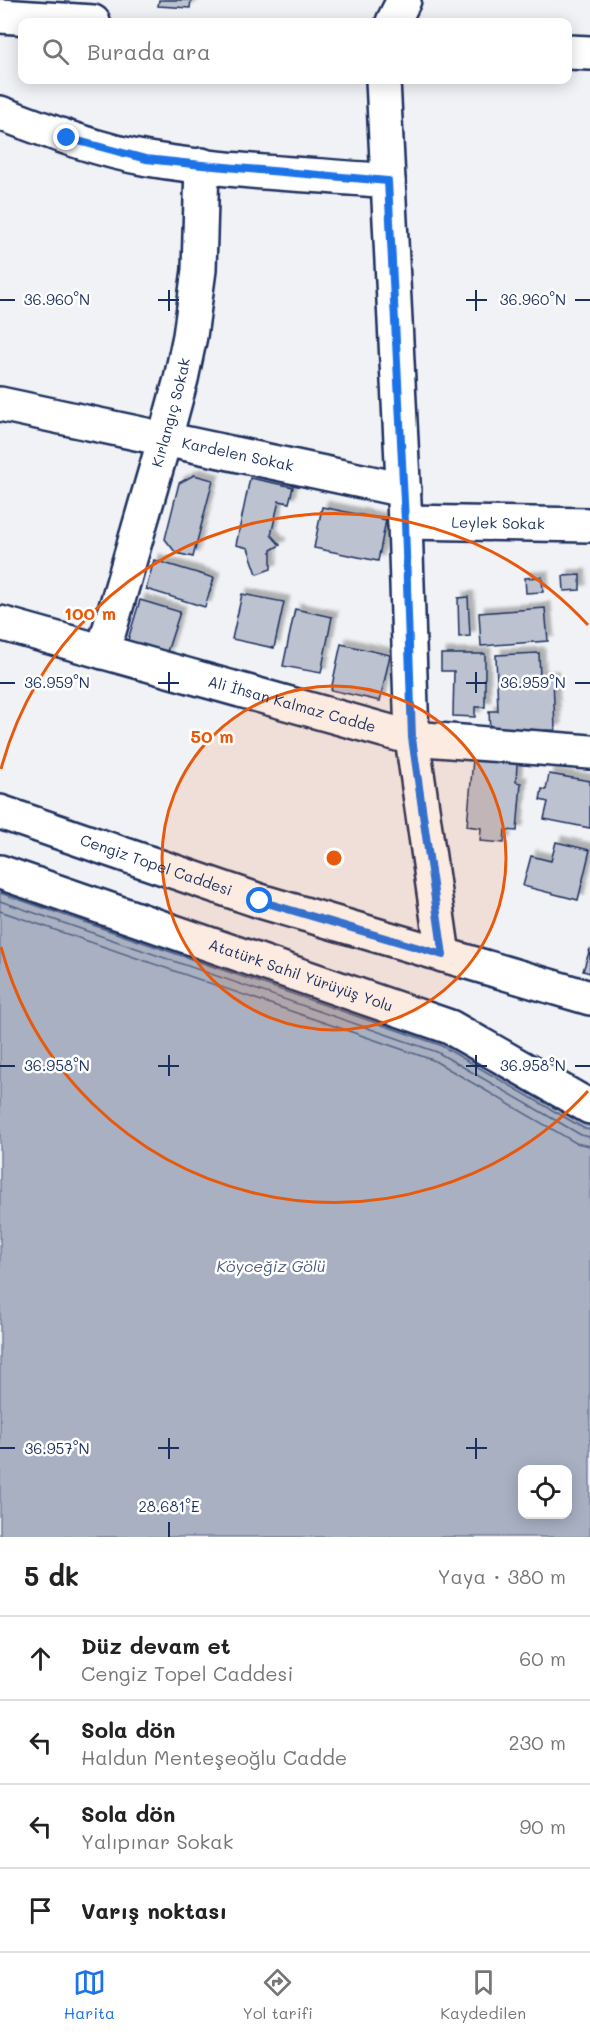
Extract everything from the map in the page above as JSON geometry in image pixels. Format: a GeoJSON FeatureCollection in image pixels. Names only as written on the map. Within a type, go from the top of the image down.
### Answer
{"type":"FeatureCollection","features":[{"type":"Feature","properties":{"kind":"street"},"geometry":{"type":"LineString","coordinates":[[395,18],[404,0]]}},
{"type":"Feature","properties":{"kind":"street"},"geometry":{"type":"LineString","coordinates":[[0,16],[79,14]]}},
{"type":"Feature","properties":{"kind":"street"},"geometry":{"type":"LineString","coordinates":[[572,52],[590,53]]}},
{"type":"Feature","properties":{"kind":"street"},"geometry":{"type":"LineString","coordinates":[[383,84],[404,490],[412,738],[443,955]]}},
{"type":"Feature","properties":{"kind":"street"},"geometry":{"type":"LineString","coordinates":[[0,113],[67,138],[146,159],[388,181]]}},
{"type":"Feature","properties":{"kind":"street","name":"Kırlangıç Sokak"},"geometry":{"type":"LineString","coordinates":[[103,652],[181,379],[199,270],[202,165]]}},
{"type":"Feature","properties":{"kind":"street","name":"Kardelen Sokak"},"geometry":{"type":"LineString","coordinates":[[0,404],[404,490]]}},
{"type":"Feature","properties":{"kind":"street","name":"Leylek Sokak"},"geometry":{"type":"LineString","coordinates":[[405,522],[590,525]]}},
{"type":"Feature","properties":{"kind":"street","name":"Ali İhsan Kalmaz Cadde"},"geometry":{"type":"LineString","coordinates":[[0,623],[412,738],[590,752]]}},
{"type":"Feature","properties":{"kind":"street","name":"Cengiz Topel Caddesi"},"geometry":{"type":"LineString","coordinates":[[0,812],[260,901],[590,998]]}},
{"type":"Feature","properties":{"kind":"street","name":"Atatürk Sahil Yürüyüş Yolu"},"geometry":{"type":"LineString","coordinates":[[0,872],[450,1027],[590,1107]]}},
{"type":"Feature","properties":{"kind":"water","name":"Köyceğiz Gölü"},"geometry":{"type":"Polygon","coordinates":[[[0,887],[443,1040],[590,1125],[590,1537],[0,1537],[0,887]]]}},
{"type":"Feature","properties":{"kind":"building"},"geometry":{"type":"Polygon","coordinates":[[[159,0],[191,0],[190,8],[158,6],[159,0]]]}},
{"type":"Feature","properties":{"kind":"building"},"geometry":{"type":"Polygon","coordinates":[[[194,475],[213,480],[193,557],[176,553],[165,539],[179,483],[194,475]]]}},
{"type":"Feature","properties":{"kind":"building"},"geometry":{"type":"Polygon","coordinates":[[[250,478],[293,487],[289,503],[279,501],[271,535],[280,545],[271,550],[271,569],[257,574],[248,548],[236,545],[250,478]]]}},
{"type":"Feature","properties":{"kind":"building"},"geometry":{"type":"Polygon","coordinates":[[[322,507],[386,520],[378,561],[314,548],[322,507]]]}},
{"type":"Feature","properties":{"kind":"building"},"geometry":{"type":"Polygon","coordinates":[[[154,560],[214,578],[205,607],[146,589],[154,560]]]}},
{"type":"Feature","properties":{"kind":"building"},"geometry":{"type":"Polygon","coordinates":[[[580,575],[580,590],[564,591],[563,576],[580,575]]]}},
{"type":"Feature","properties":{"kind":"building"},"geometry":{"type":"Polygon","coordinates":[[[542,577],[543,592],[526,593],[525,578],[542,577]]]}},
{"type":"Feature","properties":{"kind":"building"},"geometry":{"type":"Polygon","coordinates":[[[242,594],[284,602],[274,648],[232,639],[242,594]]]}},
{"type":"Feature","properties":{"kind":"building"},"geometry":{"type":"Polygon","coordinates":[[[468,597],[470,636],[459,637],[458,598],[468,597]]]}},
{"type":"Feature","properties":{"kind":"building"},"geometry":{"type":"Polygon","coordinates":[[[140,600],[180,612],[166,655],[127,643],[140,600]]]}},
{"type":"Feature","properties":{"kind":"building"},"geometry":{"type":"Polygon","coordinates":[[[545,608],[548,641],[481,646],[479,613],[545,608]]]}},
{"type":"Feature","properties":{"kind":"building"},"geometry":{"type":"Polygon","coordinates":[[[295,609],[332,617],[321,673],[283,666],[295,609]]]}},
{"type":"Feature","properties":{"kind":"building"},"geometry":{"type":"Polygon","coordinates":[[[341,644],[390,655],[380,701],[331,690],[341,644]]]}},
{"type":"Feature","properties":{"kind":"building"},"geometry":{"type":"Polygon","coordinates":[[[539,653],[540,677],[553,677],[555,730],[490,732],[489,711],[498,711],[496,655],[539,653]]]}},
{"type":"Feature","properties":{"kind":"building"},"geometry":{"type":"Polygon","coordinates":[[[441,654],[485,654],[485,707],[475,707],[475,717],[453,716],[454,671],[441,671],[441,654]]]}},
{"type":"Feature","properties":{"kind":"building"},"geometry":{"type":"Polygon","coordinates":[[[491,756],[506,757],[506,763],[517,764],[516,782],[521,783],[517,831],[505,830],[504,843],[480,841],[481,828],[467,826],[473,759],[491,761],[491,756]]]}},
{"type":"Feature","properties":{"kind":"building"},"geometry":{"type":"Polygon","coordinates":[[[549,774],[590,781],[590,828],[544,819],[548,802],[540,800],[542,789],[546,790],[549,774]]]}},
{"type":"Feature","properties":{"kind":"building"},"geometry":{"type":"Polygon","coordinates":[[[556,842],[590,850],[578,900],[523,886],[531,856],[551,861],[556,842]]]}},
{"type":"Feature","properties":{"kind":"building"},"geometry":{"type":"Polygon","coordinates":[[[590,949],[590,973],[583,971],[590,949]]]}},
{"type":"Feature","properties":{"kind":"route"},"geometry":{"type":"LineString","coordinates":[[67,138],[146,159],[388,181],[405,522],[412,738],[443,955],[260,901]]}}]}
